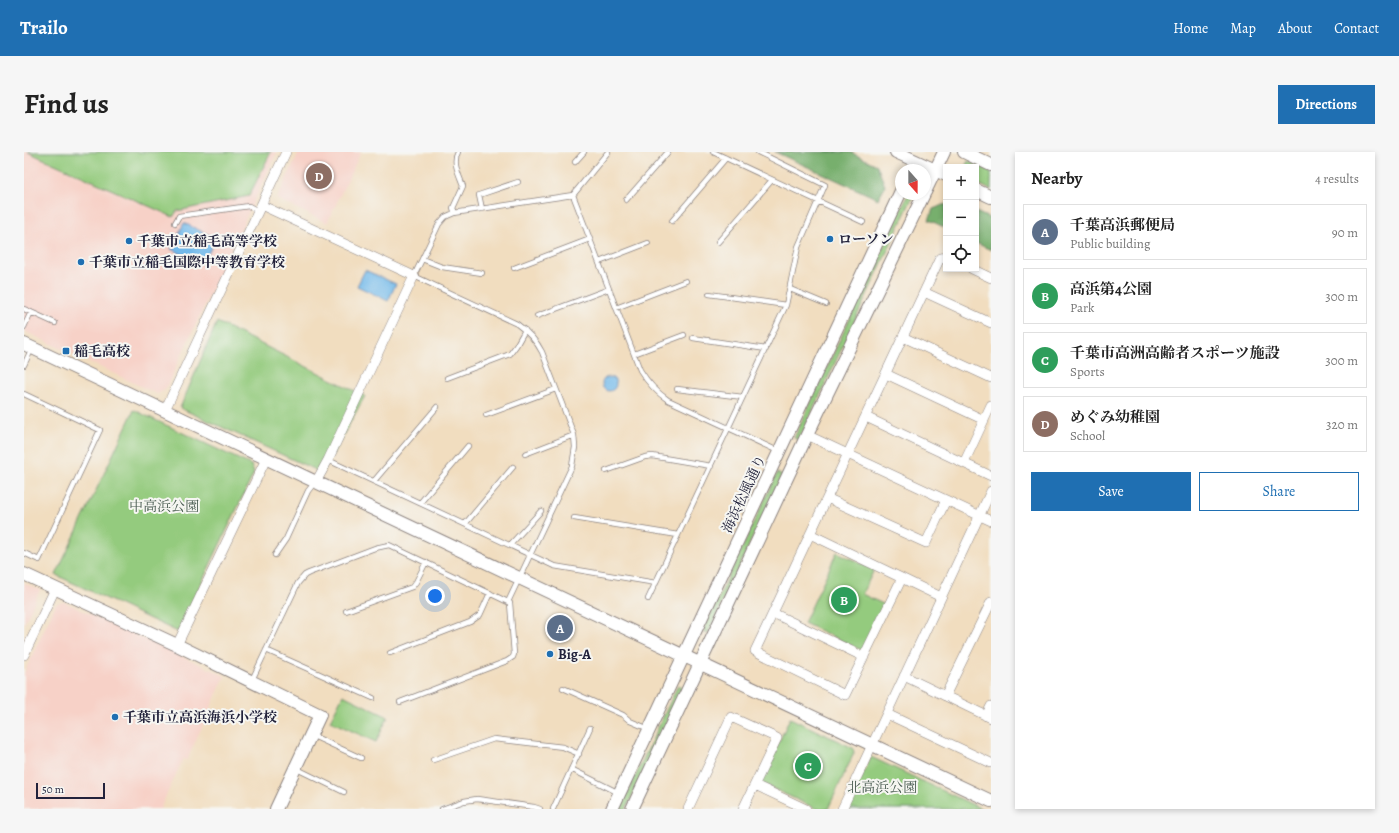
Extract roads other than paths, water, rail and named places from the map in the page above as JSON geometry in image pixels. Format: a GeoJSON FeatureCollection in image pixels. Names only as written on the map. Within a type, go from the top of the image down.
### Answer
{"type":"FeatureCollection","features":[{"type":"Feature","properties":{"kind":"street"},"geometry":{"type":"LineString","coordinates":[[165,410],[286,152]]}},
{"type":"Feature","properties":{"kind":"street"},"geometry":{"type":"LineString","coordinates":[[896,152],[941,173]]}},
{"type":"Feature","properties":{"kind":"street"},"geometry":{"type":"LineString","coordinates":[[931,185],[941,173],[944,152]]}},
{"type":"Feature","properties":{"kind":"street"},"geometry":{"type":"LineString","coordinates":[[964,152],[991,165]]}},
{"type":"Feature","properties":{"kind":"street"},"geometry":{"type":"LineString","coordinates":[[979,191],[991,197]]}},
{"type":"Feature","properties":{"kind":"street","name":"海浜松風通り"},"geometry":{"type":"LineString","coordinates":[[612,809],[897,200]]}},
{"type":"Feature","properties":{"kind":"street"},"geometry":{"type":"LineString","coordinates":[[632,809],[807,435],[921,200]]}},
{"type":"Feature","properties":{"kind":"street"},"geometry":{"type":"LineString","coordinates":[[260,208],[414,276],[328,460],[316,482]]}},
{"type":"Feature","properties":{"kind":"street"},"geometry":{"type":"LineString","coordinates":[[902,578],[845,695],[755,651],[940,258],[943,257]]}},
{"type":"Feature","properties":{"kind":"street"},"geometry":{"type":"LineString","coordinates":[[978,272],[991,278]]}},
{"type":"Feature","properties":{"kind":"street"},"geometry":{"type":"LineString","coordinates":[[924,292],[991,323]]}},
{"type":"Feature","properties":{"kind":"street"},"geometry":{"type":"LineString","coordinates":[[903,337],[991,378]]}},
{"type":"Feature","properties":{"kind":"street"},"geometry":{"type":"LineString","coordinates":[[28,346],[991,801]]}},
{"type":"Feature","properties":{"kind":"street"},"geometry":{"type":"LineString","coordinates":[[886,374],[984,420]]}},
{"type":"Feature","properties":{"kind":"street"},"geometry":{"type":"LineString","coordinates":[[964,463],[991,405]]}},
{"type":"Feature","properties":{"kind":"street"},"geometry":{"type":"LineString","coordinates":[[866,417],[991,476]]}},
{"type":"Feature","properties":{"kind":"street"},"geometry":{"type":"LineString","coordinates":[[807,435],[991,521]]}},
{"type":"Feature","properties":{"kind":"street"},"geometry":{"type":"LineString","coordinates":[[780,452],[796,460]]}},
{"type":"Feature","properties":{"kind":"street"},"geometry":{"type":"LineString","coordinates":[[177,645],[266,459]]}},
{"type":"Feature","properties":{"kind":"street"},"geometry":{"type":"LineString","coordinates":[[842,809],[991,491]]}},
{"type":"Feature","properties":{"kind":"street"},"geometry":{"type":"LineString","coordinates":[[827,498],[926,543],[946,500]]}},
{"type":"Feature","properties":{"kind":"street"},"geometry":{"type":"LineString","coordinates":[[810,534],[941,596]]}},
{"type":"Feature","properties":{"kind":"street"},"geometry":{"type":"LineString","coordinates":[[24,574],[177,645],[320,715],[276,809]]}},
{"type":"Feature","properties":{"kind":"street"},"geometry":{"type":"LineString","coordinates":[[24,655],[55,589]]}},
{"type":"Feature","properties":{"kind":"street"},"geometry":{"type":"LineString","coordinates":[[945,696],[991,602]]}},
{"type":"Feature","properties":{"kind":"street"},"geometry":{"type":"LineString","coordinates":[[773,613],[864,657]]}},
{"type":"Feature","properties":{"kind":"street"},"geometry":{"type":"LineString","coordinates":[[904,676],[989,717],[991,706]]}},
{"type":"Feature","properties":{"kind":"street"},"geometry":{"type":"LineString","coordinates":[[887,714],[991,763]]}},
{"type":"Feature","properties":{"kind":"street"},"geometry":{"type":"LineString","coordinates":[[688,809],[731,718],[777,738],[743,809]]}},
{"type":"Feature","properties":{"kind":"street"},"geometry":{"type":"LineString","coordinates":[[755,785],[802,808]]}},
{"type":"Feature","properties":{"kind":"lane"},"geometry":{"type":"LineString","coordinates":[[455,213],[453,208],[463,186],[455,165],[456,154],[458,152]]}},
{"type":"Feature","properties":{"kind":"lane"},"geometry":{"type":"LineString","coordinates":[[575,162],[584,152]]}},
{"type":"Feature","properties":{"kind":"lane"},"geometry":{"type":"LineString","coordinates":[[508,602],[572,466],[575,447],[574,435],[537,341],[517,324],[414,276],[439,224],[445,216],[482,208],[573,195],[608,152]]}},
{"type":"Feature","properties":{"kind":"lane"},"geometry":{"type":"LineString","coordinates":[[626,200],[668,152]]}},
{"type":"Feature","properties":{"kind":"lane"},"geometry":{"type":"LineString","coordinates":[[713,152],[863,222]]}},
{"type":"Feature","properties":{"kind":"lane"},"geometry":{"type":"LineString","coordinates":[[648,599],[786,305],[798,247],[819,202],[825,185],[758,152]]}},
{"type":"Feature","properties":{"kind":"lane"},"geometry":{"type":"LineString","coordinates":[[672,221],[726,158]]}},
{"type":"Feature","properties":{"kind":"lane"},"geometry":{"type":"LineString","coordinates":[[718,242],[772,180]]}},
{"type":"Feature","properties":{"kind":"lane"},"geometry":{"type":"LineString","coordinates":[[482,208],[479,195],[518,182]]}},
{"type":"Feature","properties":{"kind":"lane"},"geometry":{"type":"LineString","coordinates":[[573,195],[640,370],[645,378],[659,394],[780,452]]}},
{"type":"Feature","properties":{"kind":"lane"},"geometry":{"type":"LineString","coordinates":[[175,223],[179,216],[249,206],[260,208]]}},
{"type":"Feature","properties":{"kind":"lane"},"geometry":{"type":"LineString","coordinates":[[514,268],[590,239]]}},
{"type":"Feature","properties":{"kind":"lane"},"geometry":{"type":"LineString","coordinates":[[599,262],[648,243]]}},
{"type":"Feature","properties":{"kind":"lane"},"geometry":{"type":"LineString","coordinates":[[422,259],[442,266],[482,273]]}},
{"type":"Feature","properties":{"kind":"lane"},"geometry":{"type":"LineString","coordinates":[[616,308],[686,281]]}},
{"type":"Feature","properties":{"kind":"lane"},"geometry":{"type":"LineString","coordinates":[[537,316],[609,289]]}},
{"type":"Feature","properties":{"kind":"lane"},"geometry":{"type":"LineString","coordinates":[[790,289],[826,304]]}},
{"type":"Feature","properties":{"kind":"lane"},"geometry":{"type":"LineString","coordinates":[[709,294],[786,305]]}},
{"type":"Feature","properties":{"kind":"lane"},"geometry":{"type":"LineString","coordinates":[[24,309],[55,323]]}},
{"type":"Feature","properties":{"kind":"lane"},"geometry":{"type":"LineString","coordinates":[[24,327],[30,312]]}},
{"type":"Feature","properties":{"kind":"lane"},"geometry":{"type":"LineString","coordinates":[[447,378],[510,354],[525,330]]}},
{"type":"Feature","properties":{"kind":"lane"},"geometry":{"type":"LineString","coordinates":[[634,354],[684,335]]}},
{"type":"Feature","properties":{"kind":"lane"},"geometry":{"type":"LineString","coordinates":[[693,338],[766,349]]}},
{"type":"Feature","properties":{"kind":"lane"},"geometry":{"type":"LineString","coordinates":[[24,365],[28,346]]}},
{"type":"Feature","properties":{"kind":"lane"},"geometry":{"type":"LineString","coordinates":[[486,415],[556,389]]}},
{"type":"Feature","properties":{"kind":"lane"},"geometry":{"type":"LineString","coordinates":[[677,389],[743,397]]}},
{"type":"Feature","properties":{"kind":"lane"},"geometry":{"type":"LineString","coordinates":[[24,401],[24,393],[100,430],[39,560],[24,553]]}},
{"type":"Feature","properties":{"kind":"lane"},"geometry":{"type":"LineString","coordinates":[[374,481],[437,407]]}},
{"type":"Feature","properties":{"kind":"lane"},"geometry":{"type":"LineString","coordinates":[[525,454],[574,435]]}},
{"type":"Feature","properties":{"kind":"lane"},"geometry":{"type":"LineString","coordinates":[[420,503],[468,446]]}},
{"type":"Feature","properties":{"kind":"lane"},"geometry":{"type":"LineString","coordinates":[[606,472],[645,457],[652,456],[711,466]]}},
{"type":"Feature","properties":{"kind":"lane"},"geometry":{"type":"LineString","coordinates":[[328,460],[554,566],[656,583]]}},
{"type":"Feature","properties":{"kind":"lane"},"geometry":{"type":"LineString","coordinates":[[465,524],[513,467]]}},
{"type":"Feature","properties":{"kind":"lane"},"geometry":{"type":"LineString","coordinates":[[275,555],[286,539],[308,490],[316,482]]}},
{"type":"Feature","properties":{"kind":"lane"},"geometry":{"type":"LineString","coordinates":[[510,545],[541,512]]}},
{"type":"Feature","properties":{"kind":"lane"},"geometry":{"type":"LineString","coordinates":[[574,518],[678,535]]}},
{"type":"Feature","properties":{"kind":"lane"},"geometry":{"type":"LineString","coordinates":[[252,682],[298,583],[305,575],[375,548],[389,545],[510,603],[514,654],[510,660],[400,702]]}},
{"type":"Feature","properties":{"kind":"lane"},"geometry":{"type":"LineString","coordinates":[[346,611],[412,586],[416,582],[426,562]]}},
{"type":"Feature","properties":{"kind":"lane"},"geometry":{"type":"LineString","coordinates":[[390,653],[474,620],[480,615],[490,593]]}},
{"type":"Feature","properties":{"kind":"lane"},"geometry":{"type":"LineString","coordinates":[[266,650],[373,698]]}},
{"type":"Feature","properties":{"kind":"lane"},"geometry":{"type":"LineString","coordinates":[[562,688],[649,729]]}},
{"type":"Feature","properties":{"kind":"lane"},"geometry":{"type":"LineString","coordinates":[[553,809],[590,728]]}},
{"type":"Feature","properties":{"kind":"lane"},"geometry":{"type":"LineString","coordinates":[[311,734],[360,758]]}},
{"type":"Feature","properties":{"kind":"lane"},"geometry":{"type":"LineString","coordinates":[[433,760],[494,739],[562,747],[579,754]]}},
{"type":"Feature","properties":{"kind":"lane"},"geometry":{"type":"LineString","coordinates":[[295,768],[344,792]]}},
{"type":"Feature","properties":{"kind":"lane"},"geometry":{"type":"LineString","coordinates":[[571,770],[619,793]]}},
{"type":"Feature","properties":{"kind":"lane"},"geometry":{"type":"LineString","coordinates":[[442,809],[464,801],[477,799],[540,809]]}},
{"type":"Feature","properties":{"kind":"water"},"geometry":{"type":"Polygon","coordinates":[[[184,223],[216,238],[203,264],[171,249],[184,223]]]}},
{"type":"Feature","properties":{"kind":"water"},"geometry":{"type":"Polygon","coordinates":[[[365,270],[396,284],[388,301],[357,286],[365,270]]]}},
{"type":"Feature","properties":{"kind":"water"},"geometry":{"type":"Polygon","coordinates":[[[606,377],[612,377],[616,381],[616,387],[612,391],[606,391],[602,387],[602,381],[606,377]]]}},
{"type":"Feature","properties":{"kind":"place","name":"めぐみ幼稚園"},"geometry":{"type":"Point","coordinates":[319,176]}},
{"type":"Feature","properties":{"kind":"place","name":"ローソン"},"geometry":{"type":"Point","coordinates":[830,239]}},
{"type":"Feature","properties":{"kind":"place","name":"千葉市立稲毛高等学校"},"geometry":{"type":"Point","coordinates":[129,241]}},
{"type":"Feature","properties":{"kind":"place","name":"千葉市立稲毛国際中等教育学校"},"geometry":{"type":"Point","coordinates":[81,262]}},
{"type":"Feature","properties":{"kind":"place","name":"稲毛高校"},"geometry":{"type":"Point","coordinates":[66,351]}},
{"type":"Feature","properties":{"kind":"place","name":"高浜第4公園"},"geometry":{"type":"Point","coordinates":[844,600]}},
{"type":"Feature","properties":{"kind":"place","name":"千葉高浜郵便局"},"geometry":{"type":"Point","coordinates":[560,628]}},
{"type":"Feature","properties":{"kind":"place","name":"Big-A"},"geometry":{"type":"Point","coordinates":[550,654]}},
{"type":"Feature","properties":{"kind":"place","name":"千葉市立高浜海浜小学校"},"geometry":{"type":"Point","coordinates":[115,717]}},
{"type":"Feature","properties":{"kind":"place","name":"千葉市高洲高齢者スポーツ施設"},"geometry":{"type":"Point","coordinates":[808,766]}},
{"type":"Feature","properties":{"kind":"park label","name":"中高浜公園"},"geometry":{"type":"Point","coordinates":[164,506]}},
{"type":"Feature","properties":{"kind":"park label","name":"北高浜公園"},"geometry":{"type":"Point","coordinates":[882,787]}}]}
